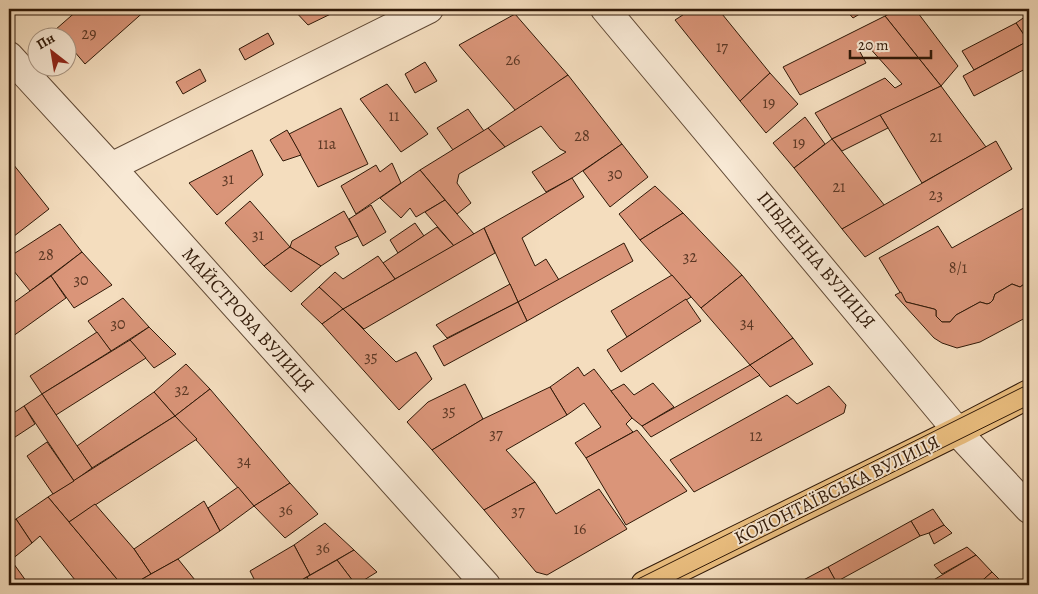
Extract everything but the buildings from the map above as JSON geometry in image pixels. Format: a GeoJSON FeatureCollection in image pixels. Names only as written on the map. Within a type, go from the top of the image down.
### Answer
{"type":"FeatureCollection","features":[{"type":"Feature","properties":{"kind":"main road","name":"КОЛОНТАЇВСЬКА ВУЛИЦЯ"},"geometry":{"type":"LineString","coordinates":[[645,585],[958,431],[1029,394]]}},
{"type":"Feature","properties":{"kind":"street"},"geometry":{"type":"LineString","coordinates":[[111,167],[429,9]]}},
{"type":"Feature","properties":{"kind":"street","name":"ПІВДЕННА ВУЛИЦЯ"},"geometry":{"type":"LineString","coordinates":[[605,9],[958,431],[1029,509]]}},
{"type":"Feature","properties":{"kind":"street","name":"МАЙСТРОВА ВУЛИЦЯ"},"geometry":{"type":"LineString","coordinates":[[9,56],[486,585]]}},
{"type":"Feature","properties":{"kind":"tram line"},"geometry":{"type":"LineString","coordinates":[[626,585],[1029,384]]}},
{"type":"Feature","properties":{"kind":"tram line"},"geometry":{"type":"LineString","coordinates":[[665,585],[1029,405]]}}]}
